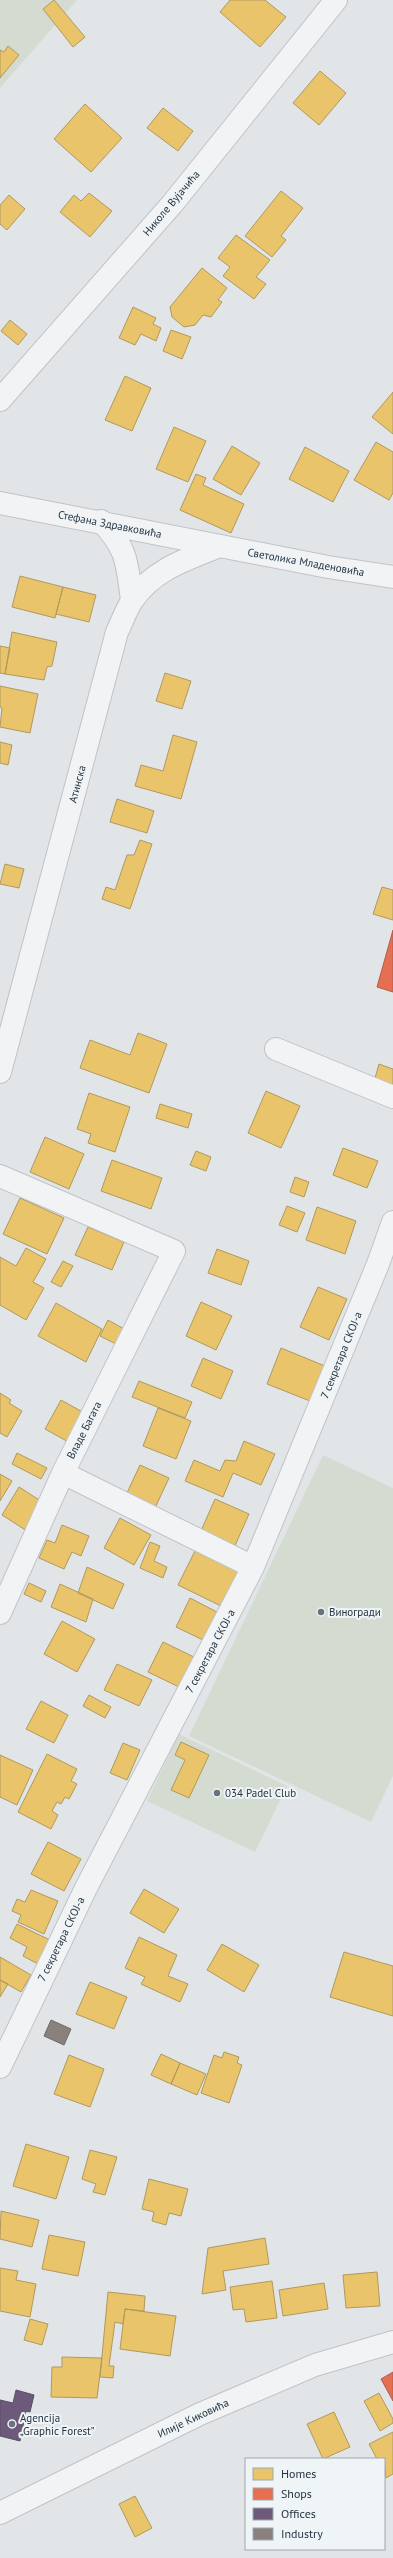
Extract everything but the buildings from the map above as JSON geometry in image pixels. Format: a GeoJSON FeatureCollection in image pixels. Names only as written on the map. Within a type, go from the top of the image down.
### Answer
{"type":"FeatureCollection","features":[{"type":"Feature","properties":{"kind":"street","name":"Николе Вујачића"},"geometry":{"type":"LineString","coordinates":[[0,400],[173,203],[336,0]]}},
{"type":"Feature","properties":{"kind":"street","name":"Стефана Здравковића"},"geometry":{"type":"LineString","coordinates":[[0,503],[102,521],[220,546]]}},
{"type":"Feature","properties":{"kind":"street"},"geometry":{"type":"LineString","coordinates":[[102,521],[118,539],[127,562],[132,600]]}},
{"type":"Feature","properties":{"kind":"street","name":"Светолика Младеновића"},"geometry":{"type":"LineString","coordinates":[[220,546],[393,577]]}},
{"type":"Feature","properties":{"kind":"street","name":"Атинска"},"geometry":{"type":"LineString","coordinates":[[0,1072],[117,632],[132,600],[156,575],[173,564],[220,546]]}},
{"type":"Feature","properties":{"kind":"street"},"geometry":{"type":"LineString","coordinates":[[276,1049],[393,1097]]}},
{"type":"Feature","properties":{"kind":"street","name":"Владе Багата"},"geometry":{"type":"LineString","coordinates":[[0,1176],[174,1251],[63,1473],[0,1612]]}},
{"type":"Feature","properties":{"kind":"street","name":"7 секретара СКОЈ-а"},"geometry":{"type":"LineString","coordinates":[[0,2067],[86,1888],[253,1567],[375,1271],[393,1222]]}},
{"type":"Feature","properties":{"kind":"street"},"geometry":{"type":"LineString","coordinates":[[63,1473],[253,1567]]}},
{"type":"Feature","properties":{"kind":"street","name":"Илије Киковића"},"geometry":{"type":"LineString","coordinates":[[0,2513],[200,2414],[316,2365],[393,2342]]}},
{"type":"Feature","properties":{"kind":"shaded area"},"geometry":{"type":"Polygon","coordinates":[[[0,0],[77,0],[0,88],[0,0]]]}},
{"type":"Feature","properties":{"kind":"shaded area","name":"Виногради"},"geometry":{"type":"Polygon","coordinates":[[[323,1455],[393,1488],[393,1776],[371,1822],[189,1736],[323,1455]]]}},
{"type":"Feature","properties":{"kind":"shaded area","name":"034 Padel Club"},"geometry":{"type":"Polygon","coordinates":[[[179,1734],[287,1786],[255,1852],[147,1801],[179,1734]]]}},
{"type":"Feature","properties":{"kind":"place","name":"Виногради"},"geometry":{"type":"Point","coordinates":[321,1612]}},
{"type":"Feature","properties":{"kind":"place","name":"034 Padel Club"},"geometry":{"type":"Point","coordinates":[217,1793]}},
{"type":"Feature","properties":{"kind":"place","name":"Agencija „Graphic Forest”"},"geometry":{"type":"Point","coordinates":[12,2424]}}]}
